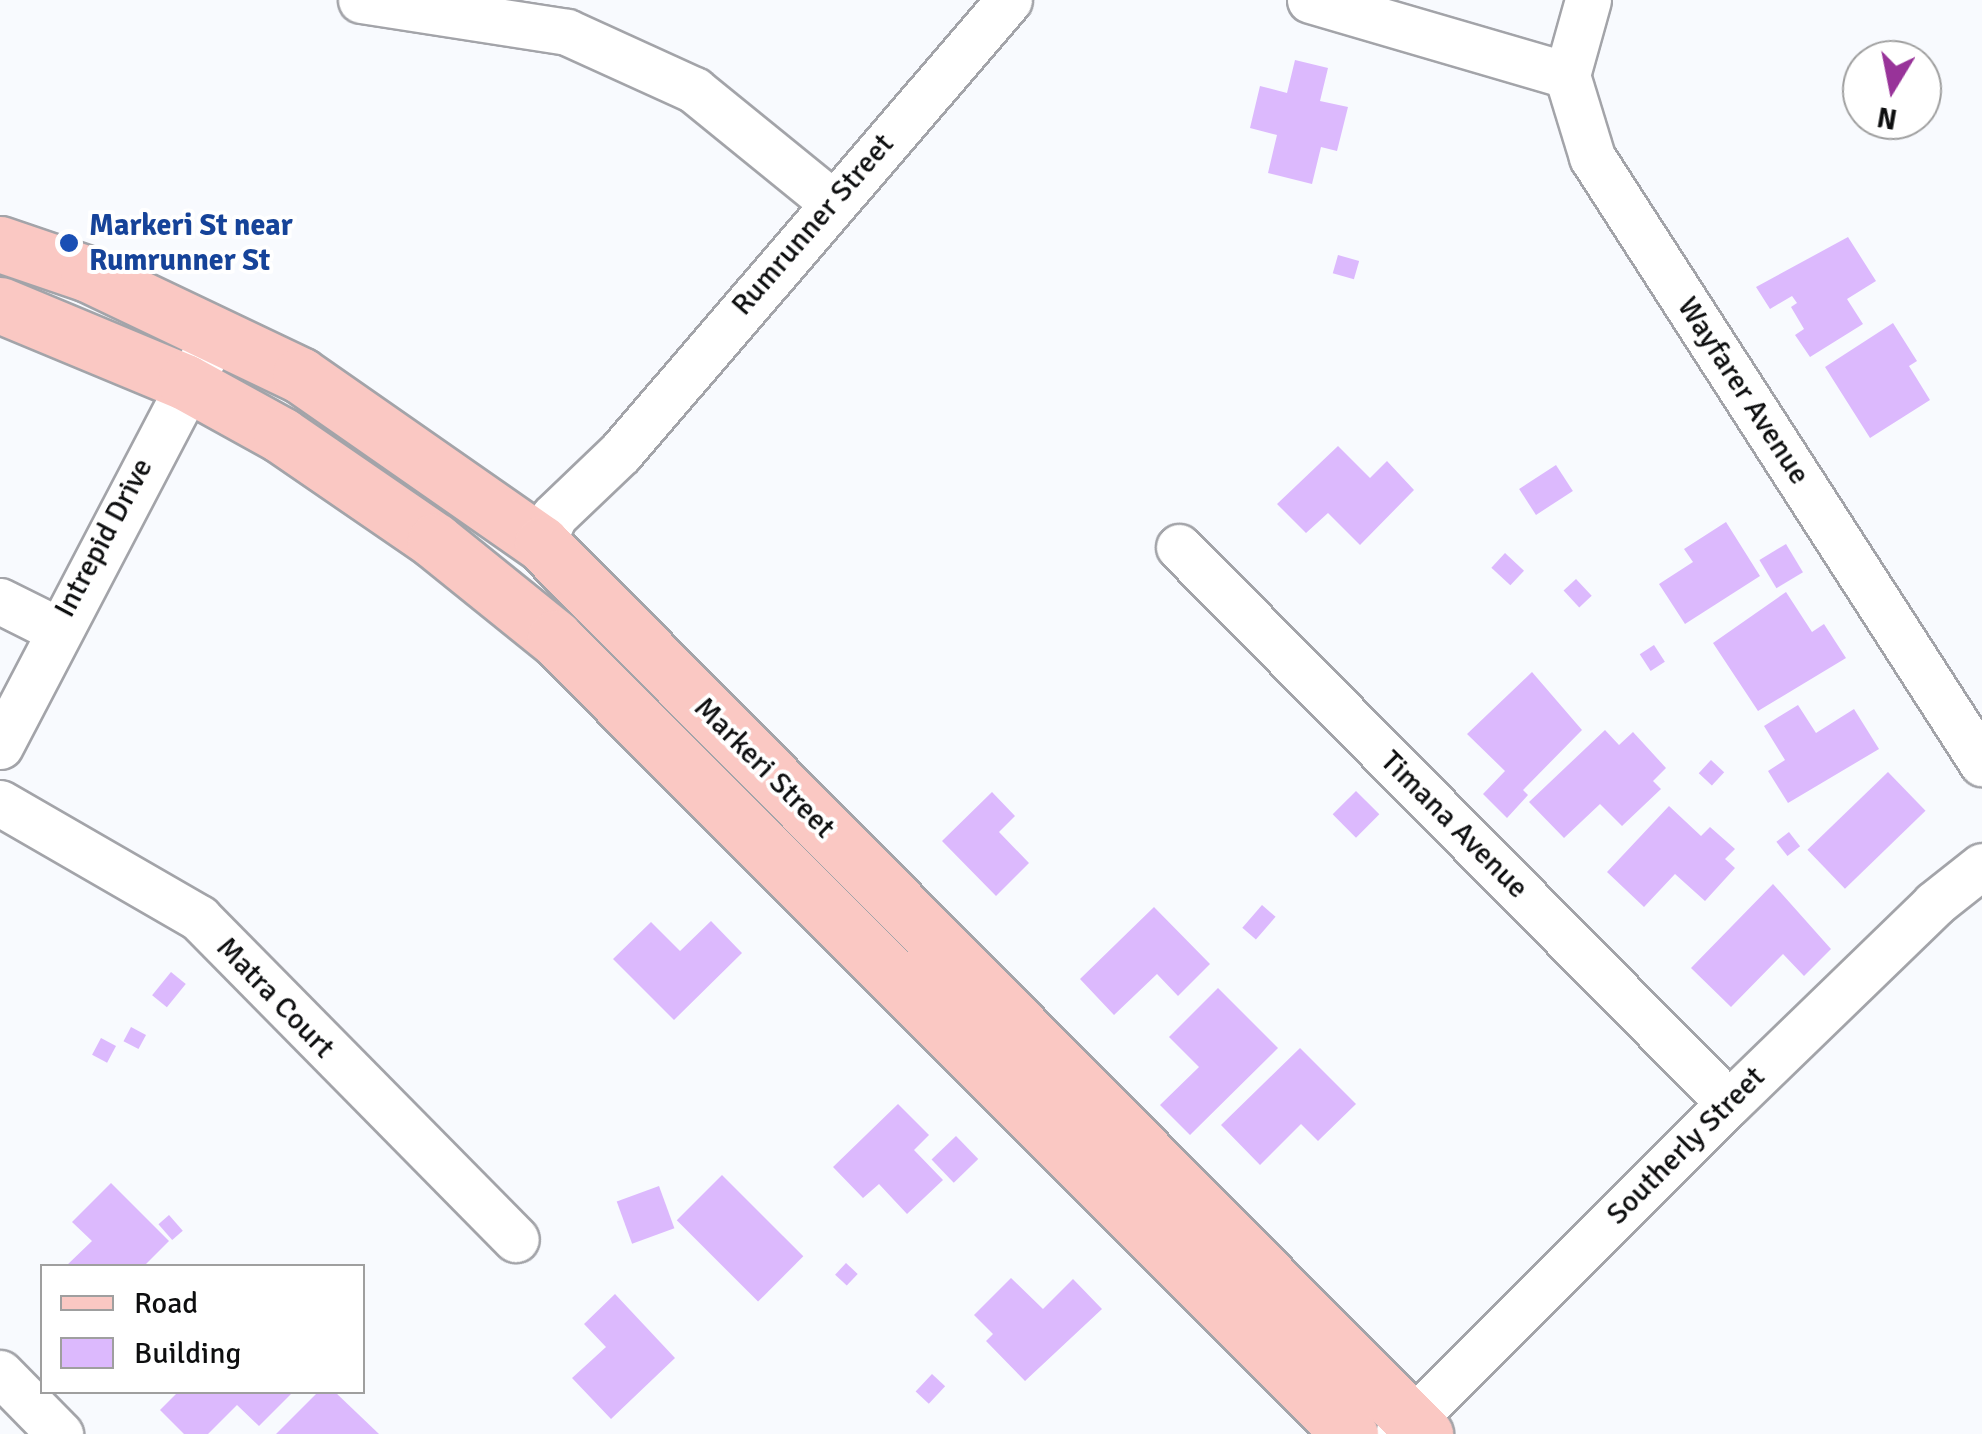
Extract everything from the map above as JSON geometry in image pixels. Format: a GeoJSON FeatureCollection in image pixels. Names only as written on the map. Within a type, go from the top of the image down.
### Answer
{"type":"FeatureCollection","features":[{"type":"Feature","properties":{"kind":"main road","name":"Markeri Street"},"geometry":{"type":"LineString","coordinates":[[0,244],[88,274],[300,375],[542,544],[1412,1430]]}},
{"type":"Feature","properties":{"kind":"main road","name":"Markeri Street"},"geometry":{"type":"LineString","coordinates":[[0,305],[185,382],[281,435],[498,591],[555,638],[1350,1434]]}},
{"type":"Feature","properties":{"kind":"street"},"geometry":{"type":"LineString","coordinates":[[361,0],[568,32],[694,90],[832,202]]}},
{"type":"Feature","properties":{"kind":"street","name":"Rumrunner Street"},"geometry":{"type":"LineString","coordinates":[[498,591],[542,544],[554,516],[620,453],[1009,0]]}},
{"type":"Feature","properties":{"kind":"street"},"geometry":{"type":"LineString","coordinates":[[1310,0],[1568,74],[1588,0]]}},
{"type":"Feature","properties":{"kind":"street","name":"Wayfarer Avenue"},"geometry":{"type":"LineString","coordinates":[[1568,74],[1592,157],[1982,763]]}},
{"type":"Feature","properties":{"kind":"street","name":"Intrepid Drive"},"geometry":{"type":"LineString","coordinates":[[0,746],[56,629],[185,382],[219,336]]}},
{"type":"Feature","properties":{"kind":"street","name":"Timana Avenue"},"geometry":{"type":"LineString","coordinates":[[1180,546],[1729,1103]]}},
{"type":"Feature","properties":{"kind":"street"},"geometry":{"type":"LineString","coordinates":[[0,601],[56,629]]}},
{"type":"Feature","properties":{"kind":"street","name":"Matra Court"},"geometry":{"type":"LineString","coordinates":[[0,803],[198,918],[516,1238]]}},
{"type":"Feature","properties":{"kind":"street","name":"Southerly Street"},"geometry":{"type":"LineString","coordinates":[[1412,1430],[1729,1103],[1934,904],[1982,866]]}},
{"type":"Feature","properties":{"kind":"street"},"geometry":{"type":"LineString","coordinates":[[0,1373],[60,1434]]}},
{"type":"Feature","properties":{"kind":"building"},"geometry":{"type":"Polygon","coordinates":[[[1295,60],[1328,68],[1320,101],[1348,107],[1337,151],[1321,147],[1312,184],[1268,173],[1277,135],[1250,128],[1260,86],[1287,93],[1295,60]]]}},
{"type":"Feature","properties":{"kind":"building"},"geometry":{"type":"Polygon","coordinates":[[[1848,237],[1876,281],[1847,299],[1863,324],[1810,357],[1795,335],[1804,329],[1791,307],[1797,303],[1792,296],[1770,309],[1756,287],[1848,237]]]}},
{"type":"Feature","properties":{"kind":"building"},"geometry":{"type":"Polygon","coordinates":[[[1338,255],[1359,261],[1354,279],[1333,273],[1338,255]]]}},
{"type":"Feature","properties":{"kind":"building"},"geometry":{"type":"Polygon","coordinates":[[[1893,323],[1917,361],[1909,366],[1930,400],[1870,438],[1825,367],[1893,323]]]}},
{"type":"Feature","properties":{"kind":"building"},"geometry":{"type":"Polygon","coordinates":[[[1338,446],[1370,478],[1387,461],[1414,490],[1360,545],[1328,513],[1306,533],[1277,504],[1338,446]]]}},
{"type":"Feature","properties":{"kind":"building"},"geometry":{"type":"Polygon","coordinates":[[[1556,465],[1573,491],[1536,515],[1519,489],[1556,465]]]}},
{"type":"Feature","properties":{"kind":"building"},"geometry":{"type":"Polygon","coordinates":[[[1726,522],[1760,576],[1685,624],[1659,584],[1693,562],[1684,549],[1726,522]]]}},
{"type":"Feature","properties":{"kind":"building"},"geometry":{"type":"Polygon","coordinates":[[[1786,544],[1803,572],[1776,588],[1759,560],[1786,544]]]}},
{"type":"Feature","properties":{"kind":"building"},"geometry":{"type":"Polygon","coordinates":[[[1505,553],[1524,571],[1510,585],[1491,568],[1505,553]]]}},
{"type":"Feature","properties":{"kind":"building"},"geometry":{"type":"Polygon","coordinates":[[[1576,579],[1592,596],[1579,607],[1564,591],[1576,579]]]}},
{"type":"Feature","properties":{"kind":"building"},"geometry":{"type":"Polygon","coordinates":[[[1786,592],[1812,632],[1824,624],[1846,658],[1758,711],[1713,643],[1786,592]]]}},
{"type":"Feature","properties":{"kind":"building"},"geometry":{"type":"Polygon","coordinates":[[[1654,645],[1665,662],[1651,671],[1640,654],[1654,645]]]}},
{"type":"Feature","properties":{"kind":"building"},"geometry":{"type":"Polygon","coordinates":[[[1532,672],[1582,730],[1523,790],[1528,795],[1507,818],[1483,794],[1505,771],[1467,734],[1532,672]]]}},
{"type":"Feature","properties":{"kind":"building"},"geometry":{"type":"Polygon","coordinates":[[[1798,705],[1816,733],[1854,709],[1879,749],[1788,803],[1768,771],[1785,760],[1764,726],[1798,705]]]}},
{"type":"Feature","properties":{"kind":"building"},"geometry":{"type":"Polygon","coordinates":[[[1605,730],[1619,745],[1633,732],[1666,768],[1653,781],[1661,789],[1622,826],[1600,804],[1564,838],[1529,802],[1605,730]]]}},
{"type":"Feature","properties":{"kind":"building"},"geometry":{"type":"Polygon","coordinates":[[[1711,760],[1724,772],[1712,785],[1699,773],[1711,760]]]}},
{"type":"Feature","properties":{"kind":"building"},"geometry":{"type":"Polygon","coordinates":[[[1888,772],[1926,811],[1845,889],[1807,850],[1888,772]]]}},
{"type":"Feature","properties":{"kind":"building"},"geometry":{"type":"Polygon","coordinates":[[[1356,791],[1379,814],[1356,838],[1333,814],[1356,791]]]}},
{"type":"Feature","properties":{"kind":"building"},"geometry":{"type":"Polygon","coordinates":[[[992,792],[1015,816],[999,832],[1029,863],[996,896],[942,841],[992,792]]]}},
{"type":"Feature","properties":{"kind":"building"},"geometry":{"type":"Polygon","coordinates":[[[1669,806],[1701,836],[1710,827],[1735,849],[1725,859],[1735,868],[1705,901],[1675,874],[1644,907],[1607,872],[1669,806]]]}},
{"type":"Feature","properties":{"kind":"building"},"geometry":{"type":"Polygon","coordinates":[[[1789,832],[1800,846],[1787,856],[1776,842],[1789,832]]]}},
{"type":"Feature","properties":{"kind":"building"},"geometry":{"type":"Polygon","coordinates":[[[1773,884],[1831,949],[1804,976],[1783,954],[1731,1007],[1691,968],[1773,884]]]}},
{"type":"Feature","properties":{"kind":"building"},"geometry":{"type":"Polygon","coordinates":[[[1262,905],[1276,917],[1256,939],[1242,928],[1262,905]]]}},
{"type":"Feature","properties":{"kind":"building"},"geometry":{"type":"Polygon","coordinates":[[[1154,907],[1210,964],[1178,996],[1157,974],[1114,1015],[1080,979],[1154,907]]]}},
{"type":"Feature","properties":{"kind":"building"},"geometry":{"type":"Polygon","coordinates":[[[711,921],[742,953],[674,1020],[613,959],[651,922],[680,951],[711,921]]]}},
{"type":"Feature","properties":{"kind":"building"},"geometry":{"type":"Polygon","coordinates":[[[171,972],[186,984],[167,1007],[152,995],[171,972]]]}},
{"type":"Feature","properties":{"kind":"building"},"geometry":{"type":"Polygon","coordinates":[[[1218,988],[1278,1048],[1190,1135],[1160,1105],[1199,1067],[1169,1037],[1218,988]]]}},
{"type":"Feature","properties":{"kind":"building"},"geometry":{"type":"Polygon","coordinates":[[[131,1027],[146,1035],[138,1049],[123,1041],[131,1027]]]}},
{"type":"Feature","properties":{"kind":"building"},"geometry":{"type":"Polygon","coordinates":[[[101,1038],[116,1046],[107,1063],[92,1055],[101,1038]]]}},
{"type":"Feature","properties":{"kind":"building"},"geometry":{"type":"Polygon","coordinates":[[[1300,1048],[1356,1104],[1318,1141],[1301,1124],[1260,1165],[1221,1125],[1300,1048]]]}},
{"type":"Feature","properties":{"kind":"building"},"geometry":{"type":"Polygon","coordinates":[[[898,1104],[929,1135],[914,1150],[943,1180],[907,1214],[879,1184],[863,1198],[833,1167],[898,1104]]]}},
{"type":"Feature","properties":{"kind":"building"},"geometry":{"type":"Polygon","coordinates":[[[956,1136],[978,1159],[954,1183],[932,1160],[956,1136]]]}},
{"type":"Feature","properties":{"kind":"building"},"geometry":{"type":"Polygon","coordinates":[[[722,1175],[803,1256],[758,1302],[677,1220],[722,1175]]]}},
{"type":"Feature","properties":{"kind":"building"},"geometry":{"type":"Polygon","coordinates":[[[111,1183],[169,1241],[146,1264],[68,1264],[92,1241],[72,1222],[111,1183]]]}},
{"type":"Feature","properties":{"kind":"building"},"geometry":{"type":"Polygon","coordinates":[[[659,1186],[674,1228],[632,1244],[617,1201],[659,1186]]]}},
{"type":"Feature","properties":{"kind":"building"},"geometry":{"type":"Polygon","coordinates":[[[169,1215],[183,1231],[172,1240],[158,1224],[169,1215]]]}},
{"type":"Feature","properties":{"kind":"building"},"geometry":{"type":"Polygon","coordinates":[[[846,1263],[858,1274],[847,1286],[835,1275],[846,1263]]]}},
{"type":"Feature","properties":{"kind":"building"},"geometry":{"type":"Polygon","coordinates":[[[1011,1278],[1043,1309],[1073,1279],[1102,1309],[1025,1381],[986,1341],[993,1334],[974,1315],[1011,1278]]]}},
{"type":"Feature","properties":{"kind":"building"},"geometry":{"type":"Polygon","coordinates":[[[615,1294],[675,1358],[611,1419],[572,1378],[606,1347],[584,1324],[615,1294]]]}},
{"type":"Feature","properties":{"kind":"building"},"geometry":{"type":"Polygon","coordinates":[[[932,1374],[945,1386],[929,1404],[916,1392],[932,1374]]]}},
{"type":"Feature","properties":{"kind":"building"},"geometry":{"type":"Polygon","coordinates":[[[176,1394],[291,1394],[259,1426],[237,1405],[208,1434],[184,1434],[160,1410],[176,1394]]]}},
{"type":"Feature","properties":{"kind":"building"},"geometry":{"type":"Polygon","coordinates":[[[316,1394],[337,1394],[379,1434],[276,1434],[316,1394]]]}},
{"type":"Feature","properties":{"kind":"place","name":"Markeri St near Rumrunner St"},"geometry":{"type":"Point","coordinates":[69,243]}}]}
